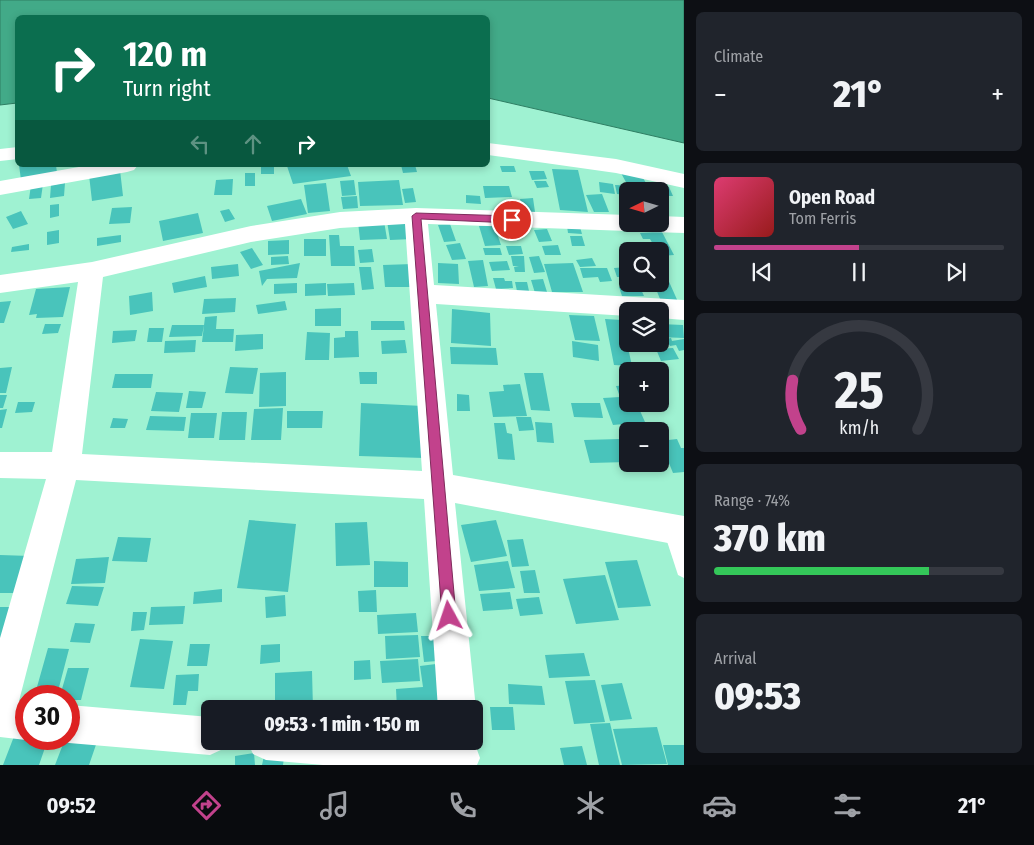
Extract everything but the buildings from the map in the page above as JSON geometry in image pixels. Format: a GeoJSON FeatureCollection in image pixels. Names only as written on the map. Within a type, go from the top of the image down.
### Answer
{"type":"FeatureCollection","features":[{"type":"Feature","properties":{"kind":"street"},"geometry":{"type":"LineString","coordinates":[[490,149],[616,166],[684,181]]}},
{"type":"Feature","properties":{"kind":"street"},"geometry":{"type":"LineString","coordinates":[[0,156],[15,153]]}},
{"type":"Feature","properties":{"kind":"street"},"geometry":{"type":"LineString","coordinates":[[0,188],[63,171],[106,167]]}},
{"type":"Feature","properties":{"kind":"street"},"geometry":{"type":"LineString","coordinates":[[416,216],[456,700]]}},
{"type":"Feature","properties":{"kind":"street"},"geometry":{"type":"LineString","coordinates":[[0,284],[92,271],[251,234],[340,220],[416,216],[619,223]]}},
{"type":"Feature","properties":{"kind":"street"},"geometry":{"type":"LineString","coordinates":[[669,225],[684,225]]}},
{"type":"Feature","properties":{"kind":"street"},"geometry":{"type":"LineString","coordinates":[[0,702],[65,466],[92,271]]}},
{"type":"Feature","properties":{"kind":"street"},"geometry":{"type":"LineString","coordinates":[[422,294],[684,310]]}},
{"type":"Feature","properties":{"kind":"street"},"geometry":{"type":"LineString","coordinates":[[0,465],[65,466],[438,486],[678,530]]}},
{"type":"Feature","properties":{"kind":"street"},"geometry":{"type":"LineString","coordinates":[[0,718],[15,719]]}},
{"type":"Feature","properties":{"kind":"street"},"geometry":{"type":"LineString","coordinates":[[80,725],[201,735]]}},
{"type":"Feature","properties":{"kind":"street"},"geometry":{"type":"LineString","coordinates":[[391,750],[461,755]]}},
{"type":"Feature","properties":{"kind":"lane"},"geometry":{"type":"LineString","coordinates":[[678,530],[684,569]]}},
{"type":"Feature","properties":{"kind":"shaded area"},"geometry":{"type":"Polygon","coordinates":[[[0,0],[684,0],[684,143],[490,98],[490,15],[15,15],[15,103],[0,105],[0,0]]]}},
{"type":"Feature","properties":{"kind":"route"},"geometry":{"type":"LineString","coordinates":[[449,616],[416,216],[512,220]]}}]}
